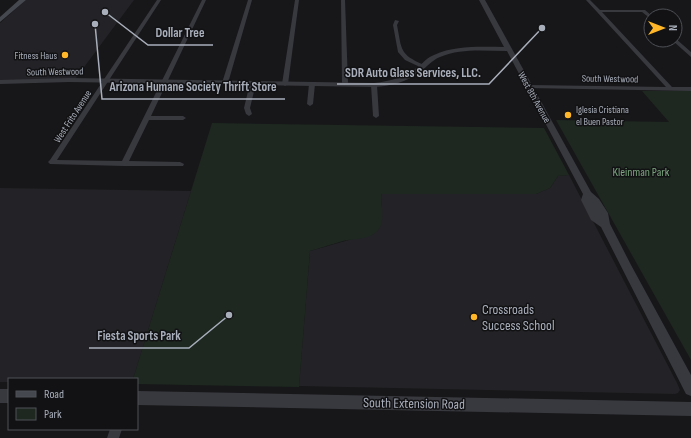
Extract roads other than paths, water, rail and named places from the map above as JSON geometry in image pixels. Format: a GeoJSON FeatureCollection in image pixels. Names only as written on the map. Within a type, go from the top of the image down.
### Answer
{"type":"FeatureCollection","features":[{"type":"Feature","properties":{"kind":"main road"},"geometry":{"type":"LineString","coordinates":[[0,12],[14,0]]}},
{"type":"Feature","properties":{"kind":"main road"},"geometry":{"type":"LineString","coordinates":[[8,13],[6,12],[7,10],[18,0]]}},
{"type":"Feature","properties":{"kind":"main road"},"geometry":{"type":"LineString","coordinates":[[0,20],[23,0]]}},
{"type":"Feature","properties":{"kind":"street","name":"West Frito Avenue"},"geometry":{"type":"LineString","coordinates":[[124,164],[52,162],[159,0]]}},
{"type":"Feature","properties":{"kind":"street"},"geometry":{"type":"LineString","coordinates":[[180,164],[124,164],[204,0]]}},
{"type":"Feature","properties":{"kind":"street"},"geometry":{"type":"LineString","coordinates":[[225,83],[250,0]]}},
{"type":"Feature","properties":{"kind":"street"},"geometry":{"type":"LineString","coordinates":[[285,84],[297,0]]}},
{"type":"Feature","properties":{"kind":"street"},"geometry":{"type":"LineString","coordinates":[[343,0],[345,84]]}},
{"type":"Feature","properties":{"kind":"street","name":"West 8th Avenue"},"geometry":{"type":"LineString","coordinates":[[482,0],[588,194],[586,200],[595,217],[605,224],[691,389]]}},
{"type":"Feature","properties":{"kind":"street"},"geometry":{"type":"LineString","coordinates":[[588,0],[671,89]]}},
{"type":"Feature","properties":{"kind":"street"},"geometry":{"type":"LineString","coordinates":[[598,11],[643,10]]}},
{"type":"Feature","properties":{"kind":"street"},"geometry":{"type":"LineString","coordinates":[[397,21],[395,25],[401,55],[405,59],[422,66]]}},
{"type":"Feature","properties":{"kind":"street"},"geometry":{"type":"LineString","coordinates":[[683,48],[691,55]]}},
{"type":"Feature","properties":{"kind":"street","name":"South Westwood"},"geometry":{"type":"LineString","coordinates":[[0,82],[48,80],[374,85],[399,82],[436,56],[451,51],[463,49],[509,49]]}},
{"type":"Feature","properties":{"kind":"street"},"geometry":{"type":"LineString","coordinates":[[249,114],[247,108],[253,83]]}},
{"type":"Feature","properties":{"kind":"street"},"geometry":{"type":"LineString","coordinates":[[310,104],[312,84]]}},
{"type":"Feature","properties":{"kind":"street"},"geometry":{"type":"LineString","coordinates":[[374,85],[376,116]]}},
{"type":"Feature","properties":{"kind":"street","name":"South Westwood"},"geometry":{"type":"LineString","coordinates":[[530,87],[691,89]]}},
{"type":"Feature","properties":{"kind":"street"},"geometry":{"type":"LineString","coordinates":[[146,118],[183,118]]}},
{"type":"Feature","properties":{"kind":"street","name":"South Extension Road"},"geometry":{"type":"LineString","coordinates":[[138,398],[691,408]]}},
{"type":"Feature","properties":{"kind":"place","name":"Dollar Tree"},"geometry":{"type":"Point","coordinates":[105,12]}},
{"type":"Feature","properties":{"kind":"place","name":"Arizona Humane Society Thrift Store"},"geometry":{"type":"Point","coordinates":[95,24]}},
{"type":"Feature","properties":{"kind":"place","name":"SDR Auto Glass Services, LLC."},"geometry":{"type":"Point","coordinates":[542,28]}},
{"type":"Feature","properties":{"kind":"place","name":"Fitness Haus"},"geometry":{"type":"Point","coordinates":[65,55]}},
{"type":"Feature","properties":{"kind":"place","name":"Iglesia Cristiana el Buen Pastor"},"geometry":{"type":"Point","coordinates":[568,115]}},
{"type":"Feature","properties":{"kind":"place","name":"Fiesta Sports Park"},"geometry":{"type":"Point","coordinates":[229,315]}},
{"type":"Feature","properties":{"kind":"place","name":"Crossroads Success School"},"geometry":{"type":"Point","coordinates":[474,317]}},
{"type":"Feature","properties":{"kind":"park label","name":"Kleinman Park"},"geometry":{"type":"Point","coordinates":[641,172]}}]}
